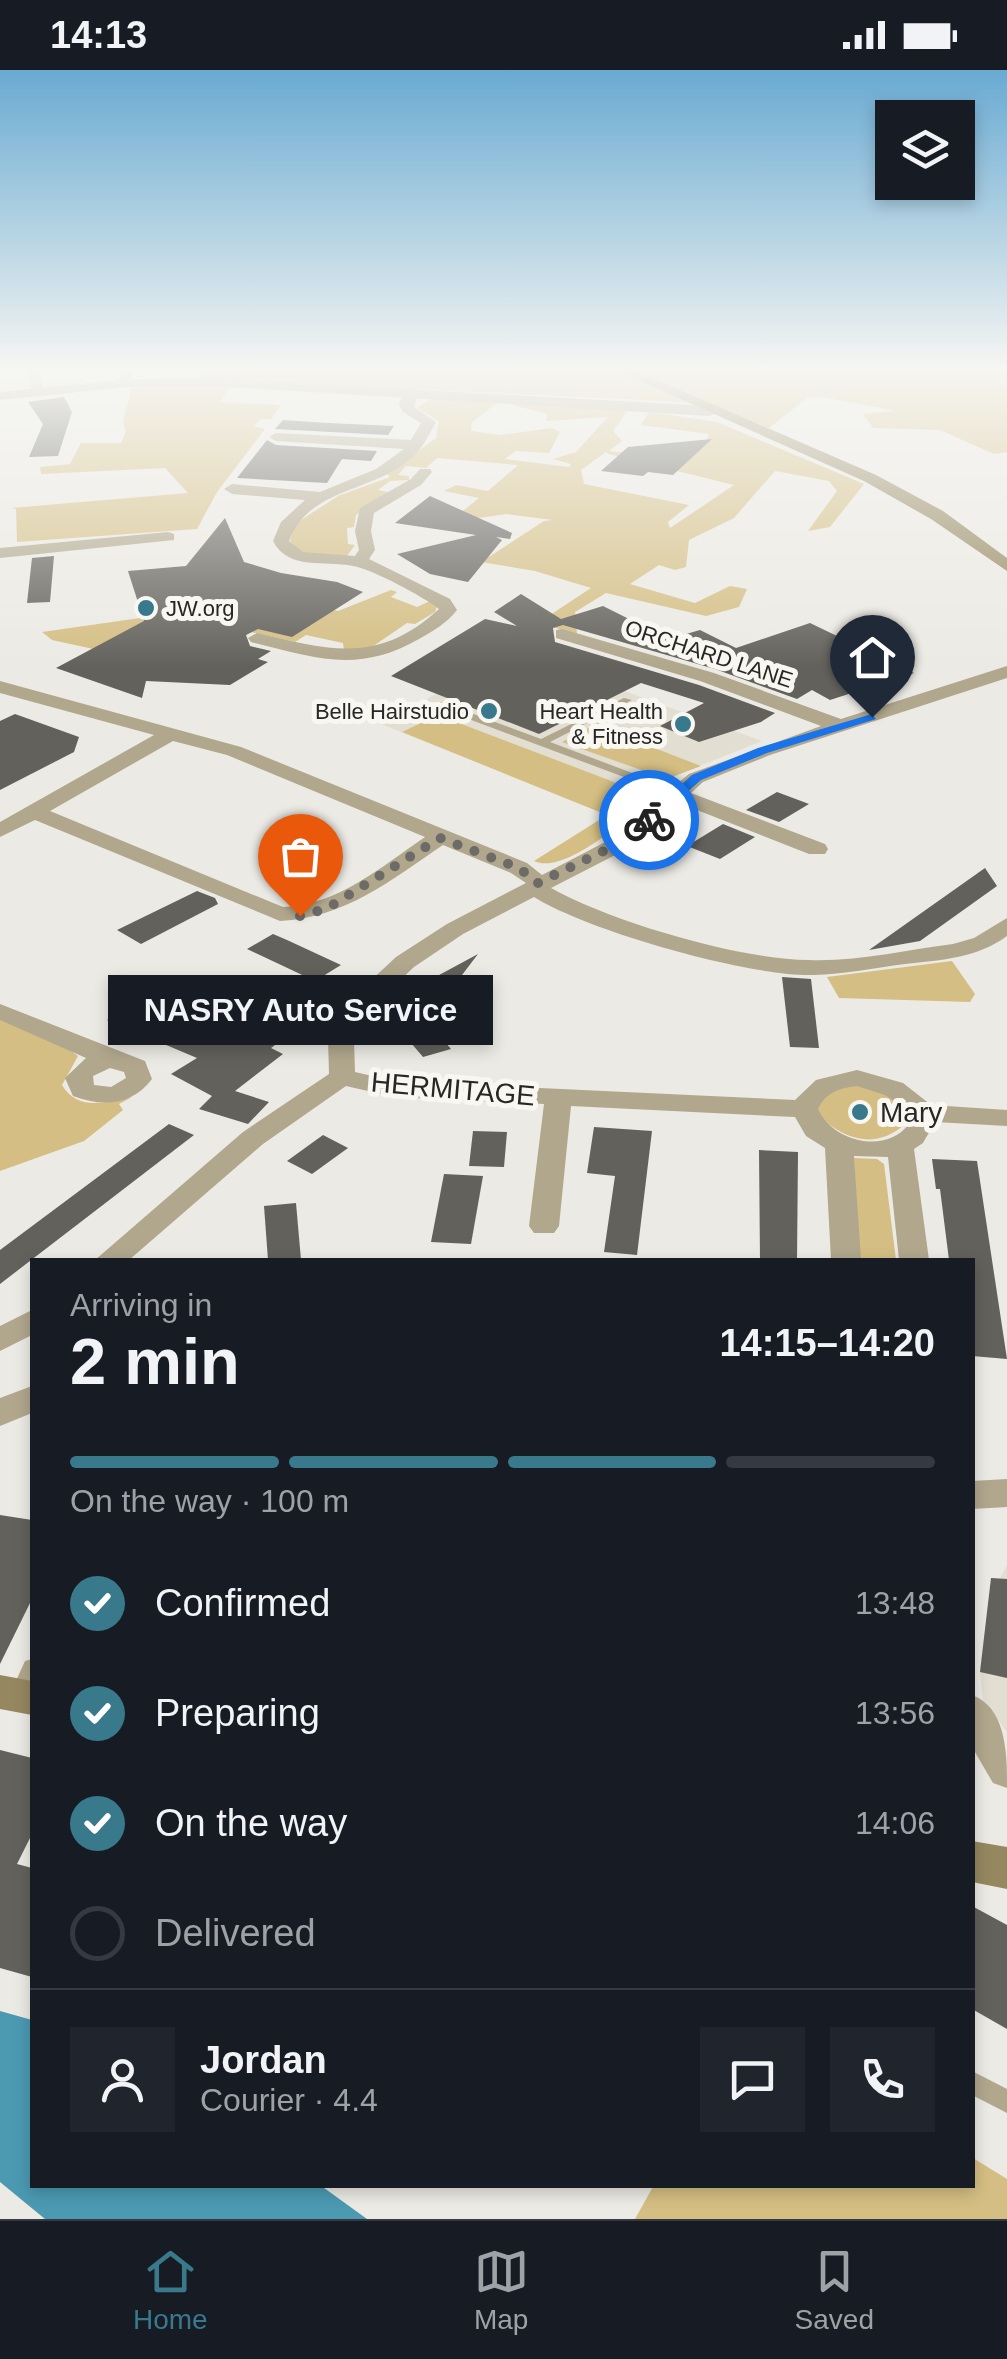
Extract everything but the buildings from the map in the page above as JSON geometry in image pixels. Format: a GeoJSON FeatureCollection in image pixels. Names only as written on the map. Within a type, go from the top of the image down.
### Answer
{"type":"FeatureCollection","features":[{"type":"Feature","properties":{"kind":"main road"},"geometry":{"type":"LineString","coordinates":[[845,467],[937,515],[1007,566]]}},
{"type":"Feature","properties":{"kind":"main road"},"geometry":{"type":"LineString","coordinates":[[975,1862],[1007,1868]]}},
{"type":"Feature","properties":{"kind":"street"},"geometry":{"type":"LineString","coordinates":[[258,638],[341,657],[370,657],[384,653],[448,610],[444,603],[360,562],[322,562],[286,550],[281,541],[290,520],[324,497],[388,467]]}},
{"type":"Feature","properties":{"kind":"street"},"geometry":{"type":"LineString","coordinates":[[360,562],[367,550],[363,530],[366,511],[421,477],[443,486]]}},
{"type":"Feature","properties":{"kind":"street"},"geometry":{"type":"LineString","coordinates":[[232,489],[324,497]]}},
{"type":"Feature","properties":{"kind":"street"},"geometry":{"type":"LineString","coordinates":[[0,553],[168,537]]}},
{"type":"Feature","properties":{"kind":"street","name":"ORCHARD LANE"},"geometry":{"type":"LineString","coordinates":[[562,634],[724,683],[840,726]]}},
{"type":"Feature","properties":{"kind":"street"},"geometry":{"type":"LineString","coordinates":[[816,849],[699,806],[676,793],[696,778],[762,751],[1007,672]]}},
{"type":"Feature","properties":{"kind":"street"},"geometry":{"type":"LineString","coordinates":[[0,687],[234,751],[519,868],[538,883],[543,893],[580,913],[740,960],[813,968],[956,951],[982,943],[1007,925]]}},
{"type":"Feature","properties":{"kind":"street"},"geometry":{"type":"LineString","coordinates":[[0,831],[174,732]]}},
{"type":"Feature","properties":{"kind":"street","name":"HERMITAGE"},"geometry":{"type":"LineString","coordinates":[[676,793],[614,846],[455,929],[405,962],[375,990],[341,1039],[342,1077],[394,1089],[805,1110]]}},
{"type":"Feature","properties":{"kind":"street"},"geometry":{"type":"LineString","coordinates":[[31,811],[280,914],[300,916],[326,909],[440,838]]}},
{"type":"Feature","properties":{"kind":"street"},"geometry":{"type":"LineString","coordinates":[[0,1011],[95,1058]]}},
{"type":"Feature","properties":{"kind":"street"},"geometry":{"type":"LineString","coordinates":[[112,1258],[253,1138],[342,1077]]}},
{"type":"Feature","properties":{"kind":"street"},"geometry":{"type":"LineString","coordinates":[[856,1078],[888,1084],[909,1096],[922,1112],[921,1126],[900,1145],[877,1149],[839,1143],[812,1127],[805,1110],[809,1096],[823,1085],[856,1078]]}},
{"type":"Feature","properties":{"kind":"street","name":"HERMITAGE"},"geometry":{"type":"LineString","coordinates":[[544,1226],[558,1098]]}},
{"type":"Feature","properties":{"kind":"street"},"geometry":{"type":"LineString","coordinates":[[922,1112],[1007,1118]]}},
{"type":"Feature","properties":{"kind":"street"},"geometry":{"type":"LineString","coordinates":[[839,1143],[846,1258]]}},
{"type":"Feature","properties":{"kind":"street"},"geometry":{"type":"LineString","coordinates":[[900,1145],[914,1258]]}},
{"type":"Feature","properties":{"kind":"street"},"geometry":{"type":"LineString","coordinates":[[0,1340],[30,1322]]}},
{"type":"Feature","properties":{"kind":"street"},"geometry":{"type":"LineString","coordinates":[[0,1413],[30,1401]]}},
{"type":"Feature","properties":{"kind":"street"},"geometry":{"type":"LineString","coordinates":[[975,1495],[1007,1494]]}},
{"type":"Feature","properties":{"kind":"street"},"geometry":{"type":"LineString","coordinates":[[975,1716],[1007,1771]]}},
{"type":"Feature","properties":{"kind":"lane"},"geometry":{"type":"LineString","coordinates":[[543,742],[627,700]]}},
{"type":"Feature","properties":{"kind":"lane"},"geometry":{"type":"LineString","coordinates":[[416,718],[441,706],[676,793]]}},
{"type":"Feature","properties":{"kind":"lane"},"geometry":{"type":"LineString","coordinates":[[975,2084],[1007,2102]]}},
{"type":"Feature","properties":{"kind":"shaded area"},"geometry":{"type":"Polygon","coordinates":[[[40,467],[236,467],[197,529],[17,542],[16,509],[11,508],[188,493],[165,468],[41,474],[40,467]]]}},
{"type":"Feature","properties":{"kind":"shaded area"},"geometry":{"type":"Polygon","coordinates":[[[396,467],[405,467],[398,475],[409,476],[409,480],[390,481],[378,490],[388,492],[356,515],[354,527],[347,528],[348,544],[355,545],[347,556],[323,558],[295,550],[290,540],[295,524],[338,496],[390,477],[387,474],[396,467]]]}},
{"type":"Feature","properties":{"kind":"shaded area"},"geometry":{"type":"Polygon","coordinates":[[[515,467],[585,467],[581,470],[584,484],[689,505],[668,522],[670,528],[734,485],[662,467],[824,467],[864,484],[830,527],[808,531],[837,491],[829,481],[775,471],[734,518],[689,540],[686,567],[675,570],[659,565],[630,584],[695,603],[730,586],[747,589],[739,607],[706,616],[606,593],[575,612],[577,634],[538,623],[591,588],[535,571],[481,562],[544,521],[553,520],[507,514],[449,522],[479,498],[444,491],[456,485],[488,491],[515,467]]]}},
{"type":"Feature","properties":{"kind":"shaded area"},"geometry":{"type":"Polygon","coordinates":[[[207,582],[338,611],[391,590],[397,592],[391,597],[417,607],[430,601],[437,606],[435,612],[415,624],[407,623],[366,651],[344,651],[343,643],[306,635],[295,642],[251,632],[190,670],[52,640],[42,632],[168,614],[207,582]]]}},
{"type":"Feature","properties":{"kind":"shaded area"},"geometry":{"type":"Polygon","coordinates":[[[514,651],[762,741],[672,777],[661,777],[608,815],[381,724],[514,651]]]}},
{"type":"Feature","properties":{"kind":"shaded area"},"geometry":{"type":"Polygon","coordinates":[[[438,715],[627,787],[636,782],[658,793],[581,851],[564,860],[534,861],[607,815],[402,732],[438,715]]]}},
{"type":"Feature","properties":{"kind":"shaded area"},"geometry":{"type":"Polygon","coordinates":[[[598,723],[701,766],[661,777],[562,742],[598,723]]]}},
{"type":"Feature","properties":{"kind":"shaded area"},"geometry":{"type":"Polygon","coordinates":[[[952,961],[975,994],[970,1002],[839,998],[827,977],[952,961]]]}},
{"type":"Feature","properties":{"kind":"shaded area"},"geometry":{"type":"Polygon","coordinates":[[[0,1019],[78,1056],[62,1085],[76,1099],[93,1103],[132,1097],[119,1104],[123,1110],[84,1141],[0,1171],[0,1019]]]}},
{"type":"Feature","properties":{"kind":"shaded area"},"geometry":{"type":"Polygon","coordinates":[[[848,1085],[868,1087],[895,1099],[905,1114],[905,1124],[882,1138],[870,1139],[836,1129],[815,1112],[820,1096],[848,1085]]]}},
{"type":"Feature","properties":{"kind":"shaded area"},"geometry":{"type":"Polygon","coordinates":[[[854,1158],[877,1159],[884,1164],[896,1258],[859,1258],[854,1158]]]}},
{"type":"Feature","properties":{"kind":"shaded area"},"geometry":{"type":"Polygon","coordinates":[[[1007,1565],[1007,1732],[983,1700],[980,1672],[988,1601],[1007,1565]]]}},
{"type":"Feature","properties":{"kind":"shaded area"},"geometry":{"type":"Polygon","coordinates":[[[975,2159],[1007,2179],[1007,2219],[635,2219],[652,2188],[975,2188],[975,2159]]]}},
{"type":"Feature","properties":{"kind":"water"},"geometry":{"type":"Polygon","coordinates":[[[0,2011],[30,2019],[30,2188],[324,2188],[367,2219],[45,2219],[0,2182],[0,2011]]]}},
{"type":"Feature","properties":{"kind":"way so far"},"geometry":{"type":"LineString","coordinates":[[300,916],[326,909],[440,838],[519,868],[538,883],[614,846],[649,820]]}},
{"type":"Feature","properties":{"kind":"place","name":"JW.org"},"geometry":{"type":"Point","coordinates":[146,608]}},
{"type":"Feature","properties":{"kind":"place","name":"Belle Hairstudio"},"geometry":{"type":"Point","coordinates":[489,711]}},
{"type":"Feature","properties":{"kind":"place","name":"Heart Health & Fitness"},"geometry":{"type":"Point","coordinates":[683,724]}},
{"type":"Feature","properties":{"kind":"place","name":"NASRY Auto Service"},"geometry":{"type":"Point","coordinates":[300,916]}},
{"type":"Feature","properties":{"kind":"place","name":"Mary"},"geometry":{"type":"Point","coordinates":[860,1112]}},
{"type":"Feature","properties":{"kind":"route"},"geometry":{"type":"LineString","coordinates":[[649,820],[696,778],[762,751],[872,717]]}}]}
